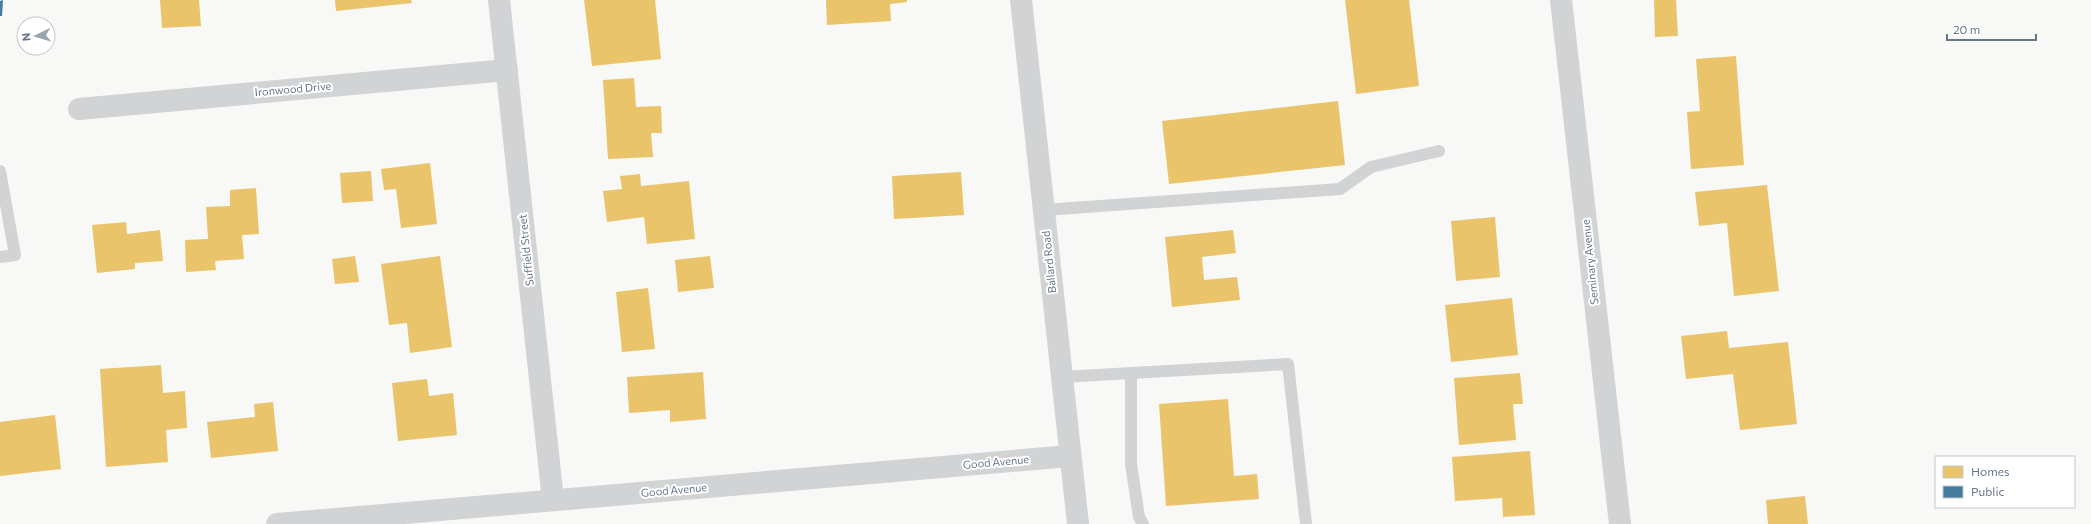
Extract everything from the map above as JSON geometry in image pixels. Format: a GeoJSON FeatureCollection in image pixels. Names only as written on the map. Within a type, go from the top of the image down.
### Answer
{"type":"FeatureCollection","features":[{"type":"Feature","properties":{"kind":"street","name":"Suffield Street"},"geometry":{"type":"LineString","coordinates":[[499,0],[553,500]]}},
{"type":"Feature","properties":{"kind":"street","name":"Ballard Road"},"geometry":{"type":"LineString","coordinates":[[1021,0],[1078,524]]}},
{"type":"Feature","properties":{"kind":"street","name":"Seminary Avenue"},"geometry":{"type":"LineString","coordinates":[[1560,0],[1620,524]]}},
{"type":"Feature","properties":{"kind":"street","name":"Ironwood Drive"},"geometry":{"type":"LineString","coordinates":[[79,108],[507,70]]}},
{"type":"Feature","properties":{"kind":"street","name":"Good Avenue"},"geometry":{"type":"LineString","coordinates":[[277,524],[1070,456]]}},
{"type":"Feature","properties":{"kind":"lane"},"geometry":{"type":"LineString","coordinates":[[1044,210],[1340,189],[1371,167],[1439,151]]}},
{"type":"Feature","properties":{"kind":"lane"},"geometry":{"type":"LineString","coordinates":[[0,171],[15,256],[0,257]]}},
{"type":"Feature","properties":{"kind":"lane"},"geometry":{"type":"LineString","coordinates":[[1062,377],[1288,364],[1306,524]]}},
{"type":"Feature","properties":{"kind":"lane"},"geometry":{"type":"LineString","coordinates":[[1131,374],[1132,464],[1139,518],[1143,524]]}},
{"type":"Feature","properties":{"kind":"building: Homes"},"geometry":{"type":"Polygon","coordinates":[[[160,0],[199,0],[201,26],[162,28],[160,0]]]}},
{"type":"Feature","properties":{"kind":"building: Homes"},"geometry":{"type":"Polygon","coordinates":[[[335,0],[411,0],[412,3],[336,11],[335,0]]]}},
{"type":"Feature","properties":{"kind":"building: Homes"},"geometry":{"type":"Polygon","coordinates":[[[584,0],[655,0],[661,59],[592,66],[584,0]]]}},
{"type":"Feature","properties":{"kind":"building: Homes"},"geometry":{"type":"Polygon","coordinates":[[[826,0],[907,0],[907,2],[890,4],[891,21],[827,25],[826,0]]]}},
{"type":"Feature","properties":{"kind":"building: Homes"},"geometry":{"type":"Polygon","coordinates":[[[1345,0],[1409,0],[1419,86],[1356,94],[1345,0]]]}},
{"type":"Feature","properties":{"kind":"building: Homes"},"geometry":{"type":"Polygon","coordinates":[[[1654,0],[1676,0],[1678,36],[1655,37],[1654,0]]]}},
{"type":"Feature","properties":{"kind":"building: Homes"},"geometry":{"type":"Polygon","coordinates":[[[1736,56],[1744,165],[1691,169],[1687,112],[1700,111],[1696,59],[1736,56]]]}},
{"type":"Feature","properties":{"kind":"building: Homes"},"geometry":{"type":"Polygon","coordinates":[[[634,78],[636,107],[661,106],[662,133],[651,133],[653,157],[608,159],[603,80],[634,78]]]}},
{"type":"Feature","properties":{"kind":"building: Homes"},"geometry":{"type":"Polygon","coordinates":[[[1338,101],[1345,165],[1169,184],[1162,121],[1338,101]]]}},
{"type":"Feature","properties":{"kind":"building: Homes"},"geometry":{"type":"Polygon","coordinates":[[[430,163],[437,224],[401,228],[396,189],[384,190],[381,169],[430,163]]]}},
{"type":"Feature","properties":{"kind":"building: Homes"},"geometry":{"type":"Polygon","coordinates":[[[371,171],[373,201],[342,203],[340,173],[371,171]]]}},
{"type":"Feature","properties":{"kind":"building: Homes"},"geometry":{"type":"Polygon","coordinates":[[[961,172],[964,215],[894,219],[892,176],[961,172]]]}},
{"type":"Feature","properties":{"kind":"building: Homes"},"geometry":{"type":"Polygon","coordinates":[[[640,174],[641,186],[689,181],[695,239],[647,244],[644,217],[607,222],[603,191],[622,189],[620,176],[640,174]]]}},
{"type":"Feature","properties":{"kind":"building: Homes"},"geometry":{"type":"Polygon","coordinates":[[[1767,185],[1779,291],[1734,296],[1727,223],[1699,226],[1695,192],[1767,185]]]}},
{"type":"Feature","properties":{"kind":"building: Homes"},"geometry":{"type":"Polygon","coordinates":[[[256,188],[259,234],[242,235],[244,259],[215,261],[216,270],[186,272],[185,240],[208,239],[206,207],[230,206],[230,190],[256,188]]]}},
{"type":"Feature","properties":{"kind":"building: Homes"},"geometry":{"type":"Polygon","coordinates":[[[1495,217],[1500,277],[1456,281],[1451,221],[1495,217]]]}},
{"type":"Feature","properties":{"kind":"building: Homes"},"geometry":{"type":"Polygon","coordinates":[[[126,222],[127,234],[160,230],[163,261],[135,263],[135,269],[97,273],[92,225],[126,222]]]}},
{"type":"Feature","properties":{"kind":"building: Homes"},"geometry":{"type":"Polygon","coordinates":[[[1233,230],[1236,253],[1202,257],[1204,280],[1237,277],[1240,300],[1172,307],[1165,237],[1233,230]]]}},
{"type":"Feature","properties":{"kind":"building: Homes"},"geometry":{"type":"Polygon","coordinates":[[[355,256],[359,282],[335,284],[332,259],[355,256]]]}},
{"type":"Feature","properties":{"kind":"building: Homes"},"geometry":{"type":"Polygon","coordinates":[[[440,256],[452,347],[410,353],[407,323],[389,325],[381,264],[440,256]]]}},
{"type":"Feature","properties":{"kind":"building: Homes"},"geometry":{"type":"Polygon","coordinates":[[[710,256],[714,288],[678,292],[675,260],[710,256]]]}},
{"type":"Feature","properties":{"kind":"building: Homes"},"geometry":{"type":"Polygon","coordinates":[[[648,288],[655,349],[622,352],[616,292],[648,288]]]}},
{"type":"Feature","properties":{"kind":"building: Homes"},"geometry":{"type":"Polygon","coordinates":[[[1512,298],[1518,355],[1451,362],[1445,305],[1512,298]]]}},
{"type":"Feature","properties":{"kind":"building: Homes"},"geometry":{"type":"Polygon","coordinates":[[[1727,331],[1729,348],[1788,342],[1797,424],[1740,430],[1733,374],[1686,379],[1681,336],[1727,331]]]}},
{"type":"Feature","properties":{"kind":"building: Homes"},"geometry":{"type":"Polygon","coordinates":[[[161,365],[163,393],[185,391],[187,428],[166,430],[168,462],[106,467],[100,369],[161,365]]]}},
{"type":"Feature","properties":{"kind":"building: Homes"},"geometry":{"type":"Polygon","coordinates":[[[703,372],[706,419],[670,422],[670,410],[629,413],[627,377],[703,372]]]}},
{"type":"Feature","properties":{"kind":"building: Homes"},"geometry":{"type":"Polygon","coordinates":[[[1520,373],[1523,404],[1513,404],[1516,440],[1459,445],[1454,378],[1520,373]]]}},
{"type":"Feature","properties":{"kind":"building: Homes"},"geometry":{"type":"Polygon","coordinates":[[[427,379],[429,396],[453,393],[457,435],[398,441],[392,383],[427,379]]]}},
{"type":"Feature","properties":{"kind":"building: Homes"},"geometry":{"type":"Polygon","coordinates":[[[1228,399],[1234,476],[1257,474],[1259,499],[1166,506],[1159,404],[1228,399]]]}},
{"type":"Feature","properties":{"kind":"building: Homes"},"geometry":{"type":"Polygon","coordinates":[[[273,402],[278,451],[211,458],[207,422],[255,417],[254,404],[273,402]]]}},
{"type":"Feature","properties":{"kind":"building: Homes"},"geometry":{"type":"Polygon","coordinates":[[[55,415],[61,469],[0,476],[0,422],[55,415]]]}},
{"type":"Feature","properties":{"kind":"building: Homes"},"geometry":{"type":"Polygon","coordinates":[[[1530,451],[1535,515],[1503,517],[1502,498],[1455,501],[1452,457],[1530,451]]]}},
{"type":"Feature","properties":{"kind":"building: Homes"},"geometry":{"type":"Polygon","coordinates":[[[1805,496],[1808,524],[1768,524],[1766,500],[1805,496]]]}},
{"type":"Feature","properties":{"kind":"building: Public"},"geometry":{"type":"Polygon","coordinates":[[[3,0],[2,16],[0,16],[0,1],[3,0]]]}}]}
